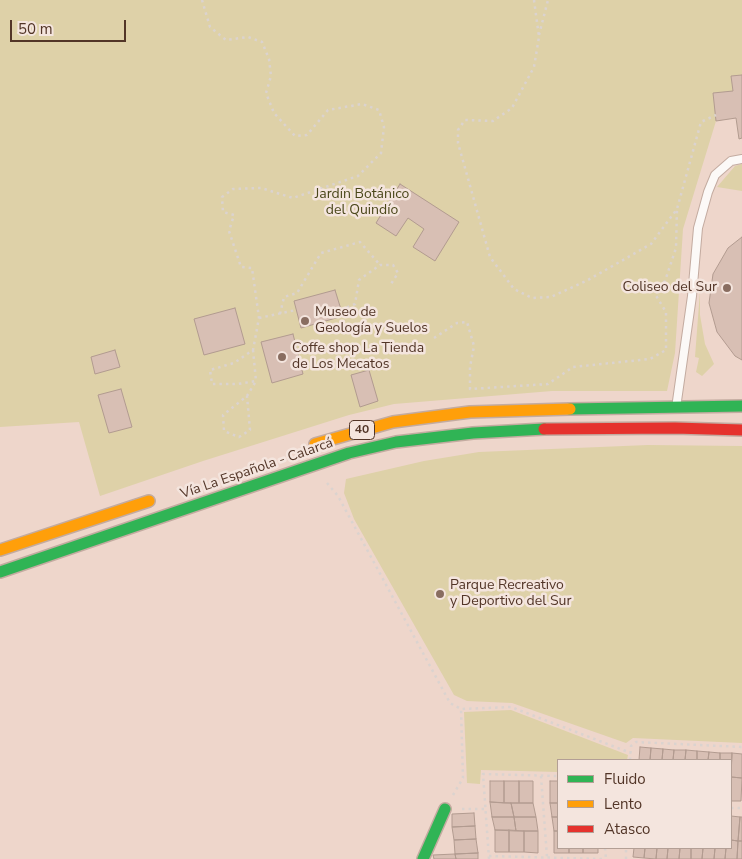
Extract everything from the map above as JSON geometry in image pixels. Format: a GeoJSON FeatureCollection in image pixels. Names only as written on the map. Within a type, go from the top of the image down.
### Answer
{"type":"FeatureCollection","features":[{"type":"Feature","properties":{"kind":"main road","name":"Vía La Española - Calarcá"},"geometry":{"type":"LineString","coordinates":[[0,572],[321,462],[396,442],[473,433],[549,429],[676,417],[742,406]]}},
{"type":"Feature","properties":{"kind":"main road","name":"Vía La Española - Calarcá"},"geometry":{"type":"LineString","coordinates":[[308,446],[392,422],[470,412],[676,417],[742,430]]}},
{"type":"Feature","properties":{"kind":"main road"},"geometry":{"type":"LineString","coordinates":[[0,550],[160,498]]}},
{"type":"Feature","properties":{"kind":"main road"},"geometry":{"type":"LineString","coordinates":[[423,859],[445,809]]}},
{"type":"Feature","properties":{"kind":"lane"},"geometry":{"type":"LineString","coordinates":[[676,417],[692,296],[698,228],[715,175],[731,162],[742,159]]}},
{"type":"Feature","properties":{"kind":"path"},"geometry":{"type":"LineString","coordinates":[[202,0],[210,27],[226,40],[248,37],[262,42],[269,59],[271,76],[266,93],[274,112],[295,136],[308,135],[328,110],[362,104],[379,110],[384,127],[381,153],[358,176],[293,198],[261,188],[233,189],[222,197],[223,212],[234,214],[229,231],[241,267],[252,268],[259,318],[253,350],[256,381],[247,396],[223,415],[224,431],[239,437],[250,430],[250,412],[247,396]]}},
{"type":"Feature","properties":{"kind":"path"},"geometry":{"type":"LineString","coordinates":[[534,0],[539,36]]}},
{"type":"Feature","properties":{"kind":"path"},"geometry":{"type":"LineString","coordinates":[[548,0],[534,67],[512,108],[493,121],[465,120],[458,130],[458,142],[490,258],[514,289],[532,298],[552,298],[651,244],[678,209]]}},
{"type":"Feature","properties":{"kind":"path"},"geometry":{"type":"LineString","coordinates":[[434,338],[457,323],[467,322],[474,346],[470,367],[470,389],[548,384],[573,367],[650,359],[666,350],[666,312],[655,294],[665,281],[676,248],[678,209],[701,122],[716,115]]}},
{"type":"Feature","properties":{"kind":"path"},"geometry":{"type":"LineString","coordinates":[[280,314],[284,297],[297,294],[321,254],[360,242],[380,265]]}},
{"type":"Feature","properties":{"kind":"path"},"geometry":{"type":"LineString","coordinates":[[341,310],[355,304],[359,280],[380,265],[393,265],[398,273],[391,284]]}},
{"type":"Feature","properties":{"kind":"path"},"geometry":{"type":"LineString","coordinates":[[259,318],[296,310]]}},
{"type":"Feature","properties":{"kind":"path"},"geometry":{"type":"LineString","coordinates":[[253,350],[234,363],[210,370],[212,384],[238,384],[256,381]]}},
{"type":"Feature","properties":{"kind":"path"},"geometry":{"type":"LineString","coordinates":[[321,462],[326,481],[338,496],[450,703],[461,709],[511,707],[631,753]]}},
{"type":"Feature","properties":{"kind":"path"},"geometry":{"type":"LineString","coordinates":[[461,709],[463,778]]}},
{"type":"Feature","properties":{"kind":"path"},"geometry":{"type":"LineString","coordinates":[[630,759],[631,746],[636,742],[742,747]]}},
{"type":"Feature","properties":{"kind":"path"},"geometry":{"type":"LineString","coordinates":[[557,776],[483,774],[489,857],[602,859]]}},
{"type":"Feature","properties":{"kind":"path"},"geometry":{"type":"LineString","coordinates":[[541,776],[547,857]]}},
{"type":"Feature","properties":{"kind":"green space","name":"Jardín Botánico del Quindío"},"geometry":{"type":"Polygon","coordinates":[[[0,0],[742,0],[742,138],[739,139],[736,118],[716,121],[683,229],[675,353],[667,391],[552,391],[394,404],[349,415],[100,496],[79,422],[0,427],[0,0]]]}},
{"type":"Feature","properties":{"kind":"green space"},"geometry":{"type":"Polygon","coordinates":[[[742,164],[742,191],[717,187],[735,166],[742,164]]]}},
{"type":"Feature","properties":{"kind":"green space"},"geometry":{"type":"Polygon","coordinates":[[[700,291],[700,315],[705,344],[714,364],[702,376],[696,372],[699,358],[695,357],[700,291]]]}},
{"type":"Feature","properties":{"kind":"green space"},"geometry":{"type":"Polygon","coordinates":[[[648,445],[742,446],[742,743],[633,738],[626,743],[512,703],[467,701],[454,695],[354,519],[344,493],[346,479],[424,461],[479,452],[648,445]]]}},
{"type":"Feature","properties":{"kind":"green space"},"geometry":{"type":"Polygon","coordinates":[[[511,710],[628,755],[627,759],[557,759],[557,772],[481,770],[480,784],[467,783],[464,712],[511,710]]]}},
{"type":"Feature","properties":{"kind":"building"},"geometry":{"type":"Polygon","coordinates":[[[742,75],[742,138],[739,139],[736,118],[716,121],[713,93],[733,91],[731,76],[742,75]]]}},
{"type":"Feature","properties":{"kind":"building"},"geometry":{"type":"Polygon","coordinates":[[[400,184],[459,222],[435,261],[413,247],[424,229],[408,218],[396,236],[376,223],[400,184]]]}},
{"type":"Feature","properties":{"kind":"building","name":"Coliseo del Sur"},"geometry":{"type":"Polygon","coordinates":[[[742,237],[742,360],[735,356],[717,332],[709,303],[713,274],[728,248],[742,237]]]}},
{"type":"Feature","properties":{"kind":"building"},"geometry":{"type":"Polygon","coordinates":[[[335,290],[343,316],[301,328],[294,301],[335,290]]]}},
{"type":"Feature","properties":{"kind":"building"},"geometry":{"type":"Polygon","coordinates":[[[235,308],[245,344],[204,355],[194,319],[235,308]]]}},
{"type":"Feature","properties":{"kind":"building"},"geometry":{"type":"Polygon","coordinates":[[[293,334],[303,374],[272,383],[261,342],[293,334]]]}},
{"type":"Feature","properties":{"kind":"building"},"geometry":{"type":"Polygon","coordinates":[[[115,350],[120,367],[95,374],[91,357],[115,350]]]}},
{"type":"Feature","properties":{"kind":"building"},"geometry":{"type":"Polygon","coordinates":[[[369,370],[378,401],[360,407],[351,375],[369,370]]]}},
{"type":"Feature","properties":{"kind":"building"},"geometry":{"type":"Polygon","coordinates":[[[121,389],[132,427],[109,433],[98,395],[121,389]]]}},
{"type":"Feature","properties":{"kind":"building"},"geometry":{"type":"Polygon","coordinates":[[[640,747],[651,748],[650,759],[639,759],[640,747]]]}},
{"type":"Feature","properties":{"kind":"building"},"geometry":{"type":"Polygon","coordinates":[[[651,748],[663,749],[662,759],[650,759],[651,748]]]}},
{"type":"Feature","properties":{"kind":"building"},"geometry":{"type":"Polygon","coordinates":[[[663,749],[674,750],[673,759],[662,759],[663,749]]]}},
{"type":"Feature","properties":{"kind":"building"},"geometry":{"type":"Polygon","coordinates":[[[674,750],[686,750],[685,759],[673,759],[674,750]]]}},
{"type":"Feature","properties":{"kind":"building"},"geometry":{"type":"Polygon","coordinates":[[[686,750],[697,751],[697,759],[685,759],[686,750]]]}},
{"type":"Feature","properties":{"kind":"building"},"geometry":{"type":"Polygon","coordinates":[[[697,751],[709,752],[708,759],[697,759],[697,751]]]}},
{"type":"Feature","properties":{"kind":"building"},"geometry":{"type":"Polygon","coordinates":[[[709,752],[720,753],[720,759],[708,759],[709,752]]]}},
{"type":"Feature","properties":{"kind":"building"},"geometry":{"type":"Polygon","coordinates":[[[720,753],[732,753],[732,759],[720,759],[720,753]]]}},
{"type":"Feature","properties":{"kind":"building"},"geometry":{"type":"Polygon","coordinates":[[[732,753],[742,754],[742,778],[732,777],[732,753]]]}},
{"type":"Feature","properties":{"kind":"building"},"geometry":{"type":"Polygon","coordinates":[[[732,777],[742,778],[741,801],[732,801],[732,777]]]}},
{"type":"Feature","properties":{"kind":"building"},"geometry":{"type":"Polygon","coordinates":[[[490,781],[504,781],[504,803],[490,802],[490,781]]]}},
{"type":"Feature","properties":{"kind":"building"},"geometry":{"type":"Polygon","coordinates":[[[504,781],[519,781],[519,803],[504,803],[504,781]]]}},
{"type":"Feature","properties":{"kind":"building"},"geometry":{"type":"Polygon","coordinates":[[[519,781],[533,781],[533,803],[519,803],[519,781]]]}},
{"type":"Feature","properties":{"kind":"building"},"geometry":{"type":"Polygon","coordinates":[[[550,781],[557,781],[557,803],[550,803],[550,781]]]}},
{"type":"Feature","properties":{"kind":"building"},"geometry":{"type":"Polygon","coordinates":[[[490,802],[511,803],[514,817],[492,817],[490,802]]]}},
{"type":"Feature","properties":{"kind":"building"},"geometry":{"type":"Polygon","coordinates":[[[511,803],[533,803],[536,817],[514,817],[511,803]]]}},
{"type":"Feature","properties":{"kind":"building"},"geometry":{"type":"Polygon","coordinates":[[[550,803],[557,803],[557,817],[552,817],[550,803]]]}},
{"type":"Feature","properties":{"kind":"building"},"geometry":{"type":"Polygon","coordinates":[[[474,813],[475,826],[452,827],[452,814],[474,813]]]}},
{"type":"Feature","properties":{"kind":"building"},"geometry":{"type":"Polygon","coordinates":[[[732,816],[740,817],[738,841],[732,840],[732,816]]]}},
{"type":"Feature","properties":{"kind":"building"},"geometry":{"type":"Polygon","coordinates":[[[492,817],[514,817],[516,831],[495,830],[492,817]]]}},
{"type":"Feature","properties":{"kind":"building"},"geometry":{"type":"Polygon","coordinates":[[[514,817],[536,817],[538,831],[516,831],[514,817]]]}},
{"type":"Feature","properties":{"kind":"building"},"geometry":{"type":"Polygon","coordinates":[[[552,817],[557,817],[557,831],[554,831],[552,817]]]}},
{"type":"Feature","properties":{"kind":"building"},"geometry":{"type":"Polygon","coordinates":[[[740,817],[742,817],[742,841],[738,841],[740,817]]]}},
{"type":"Feature","properties":{"kind":"building"},"geometry":{"type":"Polygon","coordinates":[[[475,826],[476,839],[454,840],[452,827],[475,826]]]}},
{"type":"Feature","properties":{"kind":"building"},"geometry":{"type":"Polygon","coordinates":[[[495,830],[509,830],[509,852],[495,852],[495,830]]]}},
{"type":"Feature","properties":{"kind":"building"},"geometry":{"type":"Polygon","coordinates":[[[509,830],[524,831],[524,852],[509,852],[509,830]]]}},
{"type":"Feature","properties":{"kind":"building"},"geometry":{"type":"Polygon","coordinates":[[[524,831],[538,831],[538,853],[524,852],[524,831]]]}},
{"type":"Feature","properties":{"kind":"building"},"geometry":{"type":"Polygon","coordinates":[[[554,831],[557,831],[557,849],[569,849],[569,853],[554,853],[554,831]]]}},
{"type":"Feature","properties":{"kind":"building"},"geometry":{"type":"Polygon","coordinates":[[[476,839],[478,853],[455,854],[454,840],[476,839]]]}},
{"type":"Feature","properties":{"kind":"building"},"geometry":{"type":"Polygon","coordinates":[[[732,840],[738,841],[737,859],[725,859],[726,849],[732,849],[732,840]]]}},
{"type":"Feature","properties":{"kind":"building"},"geometry":{"type":"Polygon","coordinates":[[[738,841],[742,841],[742,859],[737,859],[738,841]]]}},
{"type":"Feature","properties":{"kind":"building"},"geometry":{"type":"Polygon","coordinates":[[[569,849],[583,849],[583,853],[569,853],[569,849]]]}},
{"type":"Feature","properties":{"kind":"building"},"geometry":{"type":"Polygon","coordinates":[[[583,849],[598,849],[598,853],[583,853],[583,849]]]}},
{"type":"Feature","properties":{"kind":"building"},"geometry":{"type":"Polygon","coordinates":[[[634,849],[645,849],[644,858],[633,857],[634,849]]]}},
{"type":"Feature","properties":{"kind":"building"},"geometry":{"type":"Polygon","coordinates":[[[645,849],[657,849],[656,859],[644,858],[645,849]]]}},
{"type":"Feature","properties":{"kind":"building"},"geometry":{"type":"Polygon","coordinates":[[[657,849],[668,849],[667,859],[656,859],[657,849]]]}},
{"type":"Feature","properties":{"kind":"building"},"geometry":{"type":"Polygon","coordinates":[[[668,849],[680,849],[679,859],[667,859],[668,849]]]}},
{"type":"Feature","properties":{"kind":"building"},"geometry":{"type":"Polygon","coordinates":[[[680,849],[691,849],[691,859],[679,859],[680,849]]]}},
{"type":"Feature","properties":{"kind":"building"},"geometry":{"type":"Polygon","coordinates":[[[691,849],[703,849],[702,859],[691,859],[691,849]]]}},
{"type":"Feature","properties":{"kind":"building"},"geometry":{"type":"Polygon","coordinates":[[[703,849],[715,849],[714,859],[702,859],[703,849]]]}},
{"type":"Feature","properties":{"kind":"building"},"geometry":{"type":"Polygon","coordinates":[[[715,849],[726,849],[725,859],[714,859],[715,849]]]}},
{"type":"Feature","properties":{"kind":"building"},"geometry":{"type":"Polygon","coordinates":[[[478,853],[478,859],[456,859],[455,854],[478,853]]]}},
{"type":"Feature","properties":{"kind":"building"},"geometry":{"type":"Polygon","coordinates":[[[455,854],[456,859],[434,859],[433,855],[455,854]]]}},
{"type":"Feature","properties":{"kind":"traffic: fast"},"geometry":{"type":"LineString","coordinates":[[570,409],[742,406]]}},
{"type":"Feature","properties":{"kind":"traffic: fast"},"geometry":{"type":"LineString","coordinates":[[0,572],[349,453],[396,442],[473,433],[544,429]]}},
{"type":"Feature","properties":{"kind":"traffic: fast"},"geometry":{"type":"LineString","coordinates":[[423,859],[445,809]]}},
{"type":"Feature","properties":{"kind":"traffic: slow"},"geometry":{"type":"LineString","coordinates":[[315,444],[393,422],[470,412],[570,409]]}},
{"type":"Feature","properties":{"kind":"traffic: slow"},"geometry":{"type":"LineString","coordinates":[[0,550],[149,501]]}},
{"type":"Feature","properties":{"kind":"traffic: jam"},"geometry":{"type":"LineString","coordinates":[[544,429],[675,428],[742,430]]}},
{"type":"Feature","properties":{"kind":"place","name":"Coliseo del Sur"},"geometry":{"type":"Point","coordinates":[727,288]}},
{"type":"Feature","properties":{"kind":"place","name":"Museo de Geología y Suelos"},"geometry":{"type":"Point","coordinates":[305,321]}},
{"type":"Feature","properties":{"kind":"place","name":"Coffe shop La Tienda de Los Mecatos"},"geometry":{"type":"Point","coordinates":[282,357]}},
{"type":"Feature","properties":{"kind":"place","name":"Parque Recreativo y Deportivo del Sur"},"geometry":{"type":"Point","coordinates":[440,594]}}]}
